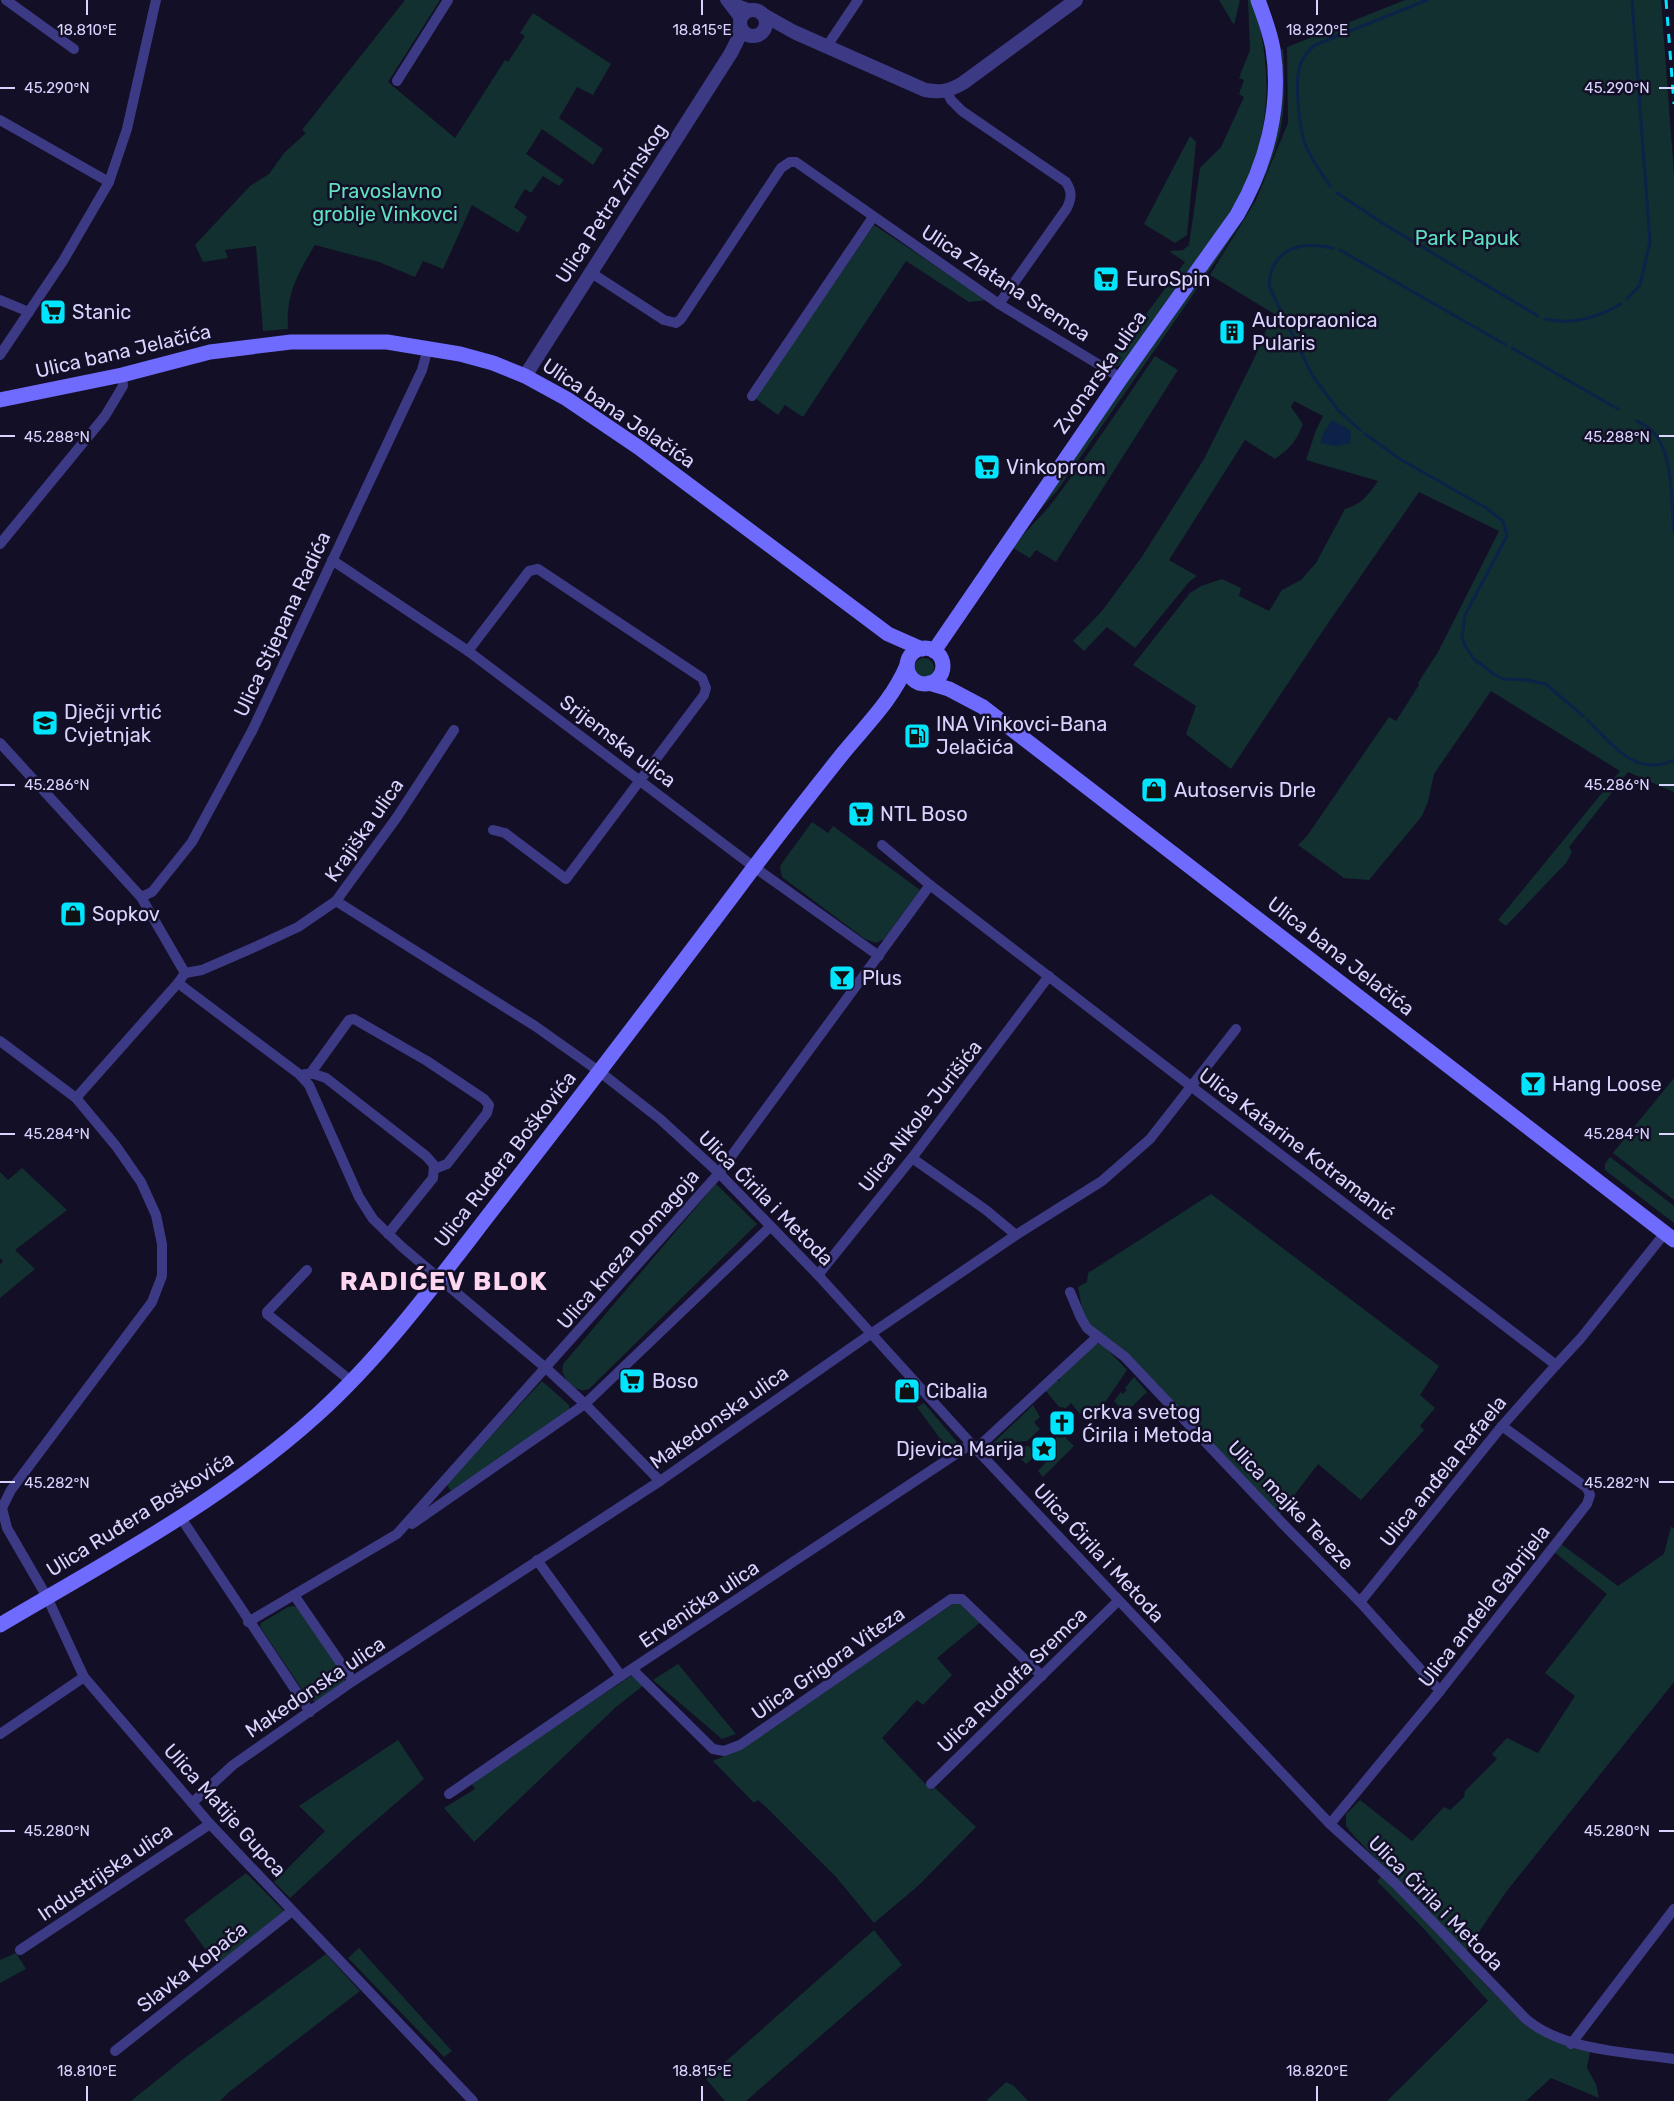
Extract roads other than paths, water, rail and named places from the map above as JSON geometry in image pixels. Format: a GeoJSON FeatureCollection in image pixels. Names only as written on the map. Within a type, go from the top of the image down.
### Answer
{"type":"FeatureCollection","features":[{"type":"Feature","properties":{"kind":"main road","name":"Zvonarska ulica"},"geometry":{"type":"LineString","coordinates":[[928,650],[1238,215],[1251,191],[1270,133],[1275,76],[1272,48],[1258,0]]}},
{"type":"Feature","properties":{"kind":"main road","name":"Ulica bana Jelačića"},"geometry":{"type":"LineString","coordinates":[[0,400],[122,375],[210,352],[282,343],[387,342],[428,348],[493,363],[525,376],[567,399],[638,447],[888,634],[938,655],[948,675],[983,707],[1670,1236]]}},
{"type":"Feature","properties":{"kind":"main road","name":"Ulica bana Jelačića"},"geometry":{"type":"LineString","coordinates":[[888,634],[907,663],[910,676],[918,683],[949,689],[983,707]]}},
{"type":"Feature","properties":{"kind":"main road"},"geometry":{"type":"LineString","coordinates":[[907,663],[911,655],[928,650]]}},
{"type":"Feature","properties":{"kind":"main road","name":"Ulica Ruđera Boškovića"},"geometry":{"type":"LineString","coordinates":[[0,1625],[181,1518],[254,1468],[319,1413],[351,1381],[401,1326],[439,1278],[600,1072],[754,867],[844,752],[885,705],[895,690],[907,663]]}},
{"type":"Feature","properties":{"kind":"main road"},"geometry":{"type":"LineString","coordinates":[[926,684],[939,677],[942,666]]}},
{"type":"Feature","properties":{"kind":"main road","name":"Ulica Ruđera Boškovića"},"geometry":{"type":"LineString","coordinates":[[885,705],[901,694],[926,684]]}},
{"type":"Feature","properties":{"kind":"street"},"geometry":{"type":"LineString","coordinates":[[6,0],[74,49]]}},
{"type":"Feature","properties":{"kind":"street"},"geometry":{"type":"LineString","coordinates":[[0,355],[76,241],[109,182],[127,129],[156,0]]}},
{"type":"Feature","properties":{"kind":"street"},"geometry":{"type":"LineString","coordinates":[[397,81],[448,0]]}},
{"type":"Feature","properties":{"kind":"street"},"geometry":{"type":"LineString","coordinates":[[726,0],[757,12],[794,32],[925,90],[947,92],[963,83],[1076,0]]}},
{"type":"Feature","properties":{"kind":"street"},"geometry":{"type":"LineString","coordinates":[[726,0],[738,17],[745,33],[757,35],[774,30],[794,32]]}},
{"type":"Feature","properties":{"kind":"street"},"geometry":{"type":"LineString","coordinates":[[827,46],[858,0]]}},
{"type":"Feature","properties":{"kind":"street"},"geometry":{"type":"LineString","coordinates":[[740,25],[742,15],[757,12]]}},
{"type":"Feature","properties":{"kind":"street"},"geometry":{"type":"LineString","coordinates":[[757,12],[765,26],[757,35]]}},
{"type":"Feature","properties":{"kind":"street","name":"Ulica Petra Zrinskog"},"geometry":{"type":"LineString","coordinates":[[525,376],[731,53],[738,39],[740,25]]}},
{"type":"Feature","properties":{"kind":"street","name":"Ulica Petra Zrinskog"},"geometry":{"type":"LineString","coordinates":[[731,53],[745,39],[757,35]]}},
{"type":"Feature","properties":{"kind":"street"},"geometry":{"type":"LineString","coordinates":[[947,92],[951,100],[962,111],[1066,182],[1071,189],[1072,198],[1067,207],[999,304]]}},
{"type":"Feature","properties":{"kind":"street"},"geometry":{"type":"LineString","coordinates":[[0,120],[109,182]]}},
{"type":"Feature","properties":{"kind":"street","name":"Ulica Zlatana Sremca"},"geometry":{"type":"LineString","coordinates":[[590,272],[664,320],[676,322],[681,319],[781,168],[790,162],[802,165],[999,304],[1121,378]]}},
{"type":"Feature","properties":{"kind":"street"},"geometry":{"type":"LineString","coordinates":[[752,396],[873,217]]}},
{"type":"Feature","properties":{"kind":"street"},"geometry":{"type":"LineString","coordinates":[[0,300],[29,312]]}},
{"type":"Feature","properties":{"kind":"street","name":"Ulica Stjepana Radića"},"geometry":{"type":"LineString","coordinates":[[141,897],[152,892],[192,842],[252,731],[422,370],[428,348]]}},
{"type":"Feature","properties":{"kind":"street"},"geometry":{"type":"LineString","coordinates":[[0,544],[105,416],[123,386],[122,375]]}},
{"type":"Feature","properties":{"kind":"street","name":"Srijemska ulica"},"geometry":{"type":"LineString","coordinates":[[332,560],[468,651],[754,867],[879,956]]}},
{"type":"Feature","properties":{"kind":"street"},"geometry":{"type":"LineString","coordinates":[[468,651],[529,571],[538,569],[702,678],[706,688],[704,695],[566,879],[505,833],[493,830]]}},
{"type":"Feature","properties":{"kind":"street","name":"Krajiška ulica"},"geometry":{"type":"LineString","coordinates":[[185,973],[202,970],[298,927],[336,901],[397,817],[454,730]]}},
{"type":"Feature","properties":{"kind":"street"},"geometry":{"type":"LineString","coordinates":[[0,743],[141,897],[185,973],[76,1098]]}},
{"type":"Feature","properties":{"kind":"street","name":"Ulica Katarine Kotramanić"},"geometry":{"type":"LineString","coordinates":[[882,845],[930,885],[1556,1365]]}},
{"type":"Feature","properties":{"kind":"street","name":"Ulica kneza Domagoja"},"geometry":{"type":"LineString","coordinates":[[397,1534],[547,1369],[719,1173],[930,885]]}},
{"type":"Feature","properties":{"kind":"street","name":"Ulica Ćirila i Metoda"},"geometry":{"type":"LineString","coordinates":[[336,901],[535,1026],[600,1072],[660,1119],[719,1173],[818,1275],[973,1446],[1330,1824],[1396,1884],[1526,2019],[1545,2032],[1571,2044],[1674,2059]]}},
{"type":"Feature","properties":{"kind":"street","name":"Ulica Nikole Jurišića"},"geometry":{"type":"LineString","coordinates":[[818,1275],[912,1158],[1049,976]]}},
{"type":"Feature","properties":{"kind":"street"},"geometry":{"type":"LineString","coordinates":[[178,983],[305,1074],[326,1078],[432,1161],[433,1178],[388,1234]]}},
{"type":"Feature","properties":{"kind":"street"},"geometry":{"type":"LineString","coordinates":[[305,1074],[349,1020],[354,1019],[426,1061],[484,1099],[489,1105],[487,1113],[447,1164],[434,1169]]}},
{"type":"Feature","properties":{"kind":"street","name":"Makedonska ulica"},"geometry":{"type":"LineString","coordinates":[[193,1802],[233,1765],[353,1681],[660,1481],[1016,1235],[1102,1181],[1150,1139],[1236,1029]]}},
{"type":"Feature","properties":{"kind":"street","name":"Ulica Matije Gupca"},"geometry":{"type":"LineString","coordinates":[[0,1041],[76,1098],[116,1146],[141,1182],[156,1215],[162,1244],[162,1276],[152,1302],[11,1490],[1,1507],[7,1528],[47,1597],[84,1677],[210,1824],[474,2101]]}},
{"type":"Feature","properties":{"kind":"street"},"geometry":{"type":"LineString","coordinates":[[305,1074],[365,1208],[388,1234],[585,1404],[660,1481]]}},
{"type":"Feature","properties":{"kind":"street"},"geometry":{"type":"LineString","coordinates":[[912,1158],[977,1203],[1016,1235]]}},
{"type":"Feature","properties":{"kind":"street","name":"Ulica kneza Domagoja"},"geometry":{"type":"LineString","coordinates":[[248,1622],[397,1534],[585,1404],[770,1227]]}},
{"type":"Feature","properties":{"kind":"street"},"geometry":{"type":"LineString","coordinates":[[1556,1365],[1670,1236]]}},
{"type":"Feature","properties":{"kind":"street"},"geometry":{"type":"LineString","coordinates":[[307,1270],[267,1314],[351,1381]]}},
{"type":"Feature","properties":{"kind":"street","name":"Ulica majke Tereze"},"geometry":{"type":"LineString","coordinates":[[1070,1292],[1081,1318],[1097,1337],[1125,1356],[1282,1523],[1360,1602],[1440,1691]]}},
{"type":"Feature","properties":{"kind":"street","name":"Ervenička ulica"},"geometry":{"type":"LineString","coordinates":[[448,1794],[621,1676],[973,1446],[1097,1337]]}},
{"type":"Feature","properties":{"kind":"street","name":"Ulica anđela Rafaela"},"geometry":{"type":"LineString","coordinates":[[1360,1602],[1502,1426],[1556,1365]]}},
{"type":"Feature","properties":{"kind":"street","name":"Ulica anđela Gabrijela"},"geometry":{"type":"LineString","coordinates":[[1330,1824],[1440,1691],[1587,1504],[1590,1495],[1587,1488],[1502,1426]]}},
{"type":"Feature","properties":{"kind":"street"},"geometry":{"type":"LineString","coordinates":[[181,1518],[310,1713]]}},
{"type":"Feature","properties":{"kind":"street"},"geometry":{"type":"LineString","coordinates":[[537,1560],[621,1676]]}},
{"type":"Feature","properties":{"kind":"street"},"geometry":{"type":"LineString","coordinates":[[294,1595],[353,1681]]}},
{"type":"Feature","properties":{"kind":"street","name":"Ulica Grigora Viteza"},"geometry":{"type":"LineString","coordinates":[[633,1670],[714,1749],[724,1751],[740,1745],[951,1599],[962,1599],[1042,1676]]}},
{"type":"Feature","properties":{"kind":"street","name":"Ulica Rudolfa Sremca"},"geometry":{"type":"LineString","coordinates":[[932,1784],[1118,1601]]}},
{"type":"Feature","properties":{"kind":"street"},"geometry":{"type":"LineString","coordinates":[[0,1734],[84,1677]]}},
{"type":"Feature","properties":{"kind":"street","name":"Industrijska ulica"},"geometry":{"type":"LineString","coordinates":[[20,1950],[210,1824]]}},
{"type":"Feature","properties":{"kind":"street"},"geometry":{"type":"LineString","coordinates":[[1571,2044],[1674,1909]]}},
{"type":"Feature","properties":{"kind":"street","name":"Slavka Kopača"},"geometry":{"type":"LineString","coordinates":[[115,2051],[292,1911]]}},
{"type":"Feature","properties":{"kind":"water"},"geometry":{"type":"Polygon","coordinates":[[[1332,420],[1350,430],[1350,443],[1336,446],[1320,443],[1332,420]]]}},
{"type":"Feature","properties":{"kind":"waterway"},"geometry":{"type":"LineString","coordinates":[[1330,186],[1311,156],[1303,137],[1298,88],[1302,60],[1315,45],[1427,0]]}},
{"type":"Feature","properties":{"kind":"waterway"},"geometry":{"type":"LineString","coordinates":[[1627,299],[1640,285],[1650,242],[1632,0]]}},
{"type":"Feature","properties":{"kind":"waterway"},"geometry":{"type":"LineString","coordinates":[[1337,193],[1384,224],[1538,316]]}},
{"type":"Feature","properties":{"kind":"waterway"},"geometry":{"type":"LineString","coordinates":[[1333,248],[1310,246],[1290,250],[1275,263],[1269,286],[1312,375],[1338,410],[1360,430]]}},
{"type":"Feature","properties":{"kind":"waterway"},"geometry":{"type":"LineString","coordinates":[[1340,250],[1506,345]]}},
{"type":"Feature","properties":{"kind":"waterway"},"geometry":{"type":"LineString","coordinates":[[1545,319],[1575,321],[1603,313],[1621,304]]}},
{"type":"Feature","properties":{"kind":"waterway"},"geometry":{"type":"LineString","coordinates":[[1512,348],[1618,409]]}},
{"type":"Feature","properties":{"kind":"waterway"},"geometry":{"type":"LineString","coordinates":[[1637,421],[1653,432],[1665,453],[1670,479],[1674,532]]}},
{"type":"Feature","properties":{"kind":"waterway"},"geometry":{"type":"LineString","coordinates":[[1365,434],[1400,459],[1486,508],[1503,521],[1507,536],[1465,615],[1462,637],[1465,646],[1474,659],[1495,675],[1504,679],[1546,684],[1583,716]]}},
{"type":"Feature","properties":{"kind":"waterway"},"geometry":{"type":"LineString","coordinates":[[1587,720],[1615,748],[1636,762],[1647,765],[1674,760]]}},
{"type":"Feature","properties":{"kind":"railway"},"geometry":{"type":"LineString","coordinates":[[1666,0],[1674,104]]}},
{"type":"Feature","properties":{"kind":"place","name":"EuroSpin"},"geometry":{"type":"Point","coordinates":[1106,279]}},
{"type":"Feature","properties":{"kind":"place","name":"Stanic"},"geometry":{"type":"Point","coordinates":[53,312]}},
{"type":"Feature","properties":{"kind":"place","name":"Autopraonica Pularis"},"geometry":{"type":"Point","coordinates":[1232,332]}},
{"type":"Feature","properties":{"kind":"place","name":"Vinkoprom"},"geometry":{"type":"Point","coordinates":[987,467]}},
{"type":"Feature","properties":{"kind":"place","name":"Dječji vrtić Cvjetnjak"},"geometry":{"type":"Point","coordinates":[45,723]}},
{"type":"Feature","properties":{"kind":"place","name":"INA Vinkovci-Bana Jelačića"},"geometry":{"type":"Point","coordinates":[917,736]}},
{"type":"Feature","properties":{"kind":"place","name":"Autoservis Drle"},"geometry":{"type":"Point","coordinates":[1154,790]}},
{"type":"Feature","properties":{"kind":"place","name":"NTL Boso"},"geometry":{"type":"Point","coordinates":[861,814]}},
{"type":"Feature","properties":{"kind":"place","name":"Sopkov"},"geometry":{"type":"Point","coordinates":[73,914]}},
{"type":"Feature","properties":{"kind":"place","name":"Plus"},"geometry":{"type":"Point","coordinates":[842,978]}},
{"type":"Feature","properties":{"kind":"place","name":"Hang Loose"},"geometry":{"type":"Point","coordinates":[1533,1084]}},
{"type":"Feature","properties":{"kind":"place","name":"Boso"},"geometry":{"type":"Point","coordinates":[632,1381]}},
{"type":"Feature","properties":{"kind":"place","name":"Cibalia"},"geometry":{"type":"Point","coordinates":[907,1391]}},
{"type":"Feature","properties":{"kind":"place","name":"crkva svetog Ćirila i Metoda"},"geometry":{"type":"Point","coordinates":[1062,1423]}},
{"type":"Feature","properties":{"kind":"place","name":"Djevica Marija"},"geometry":{"type":"Point","coordinates":[1044,1449]}},
{"type":"Feature","properties":{"kind":"district","name":"RADIĆEV BLOK"},"geometry":{"type":"Point","coordinates":[444,1281]}},
{"type":"Feature","properties":{"kind":"park label","name":"Pravoslavno groblje Vinkovci"},"geometry":{"type":"Point","coordinates":[385,202]}},
{"type":"Feature","properties":{"kind":"park label","name":"Park Papuk"},"geometry":{"type":"Point","coordinates":[1467,238]}}]}
